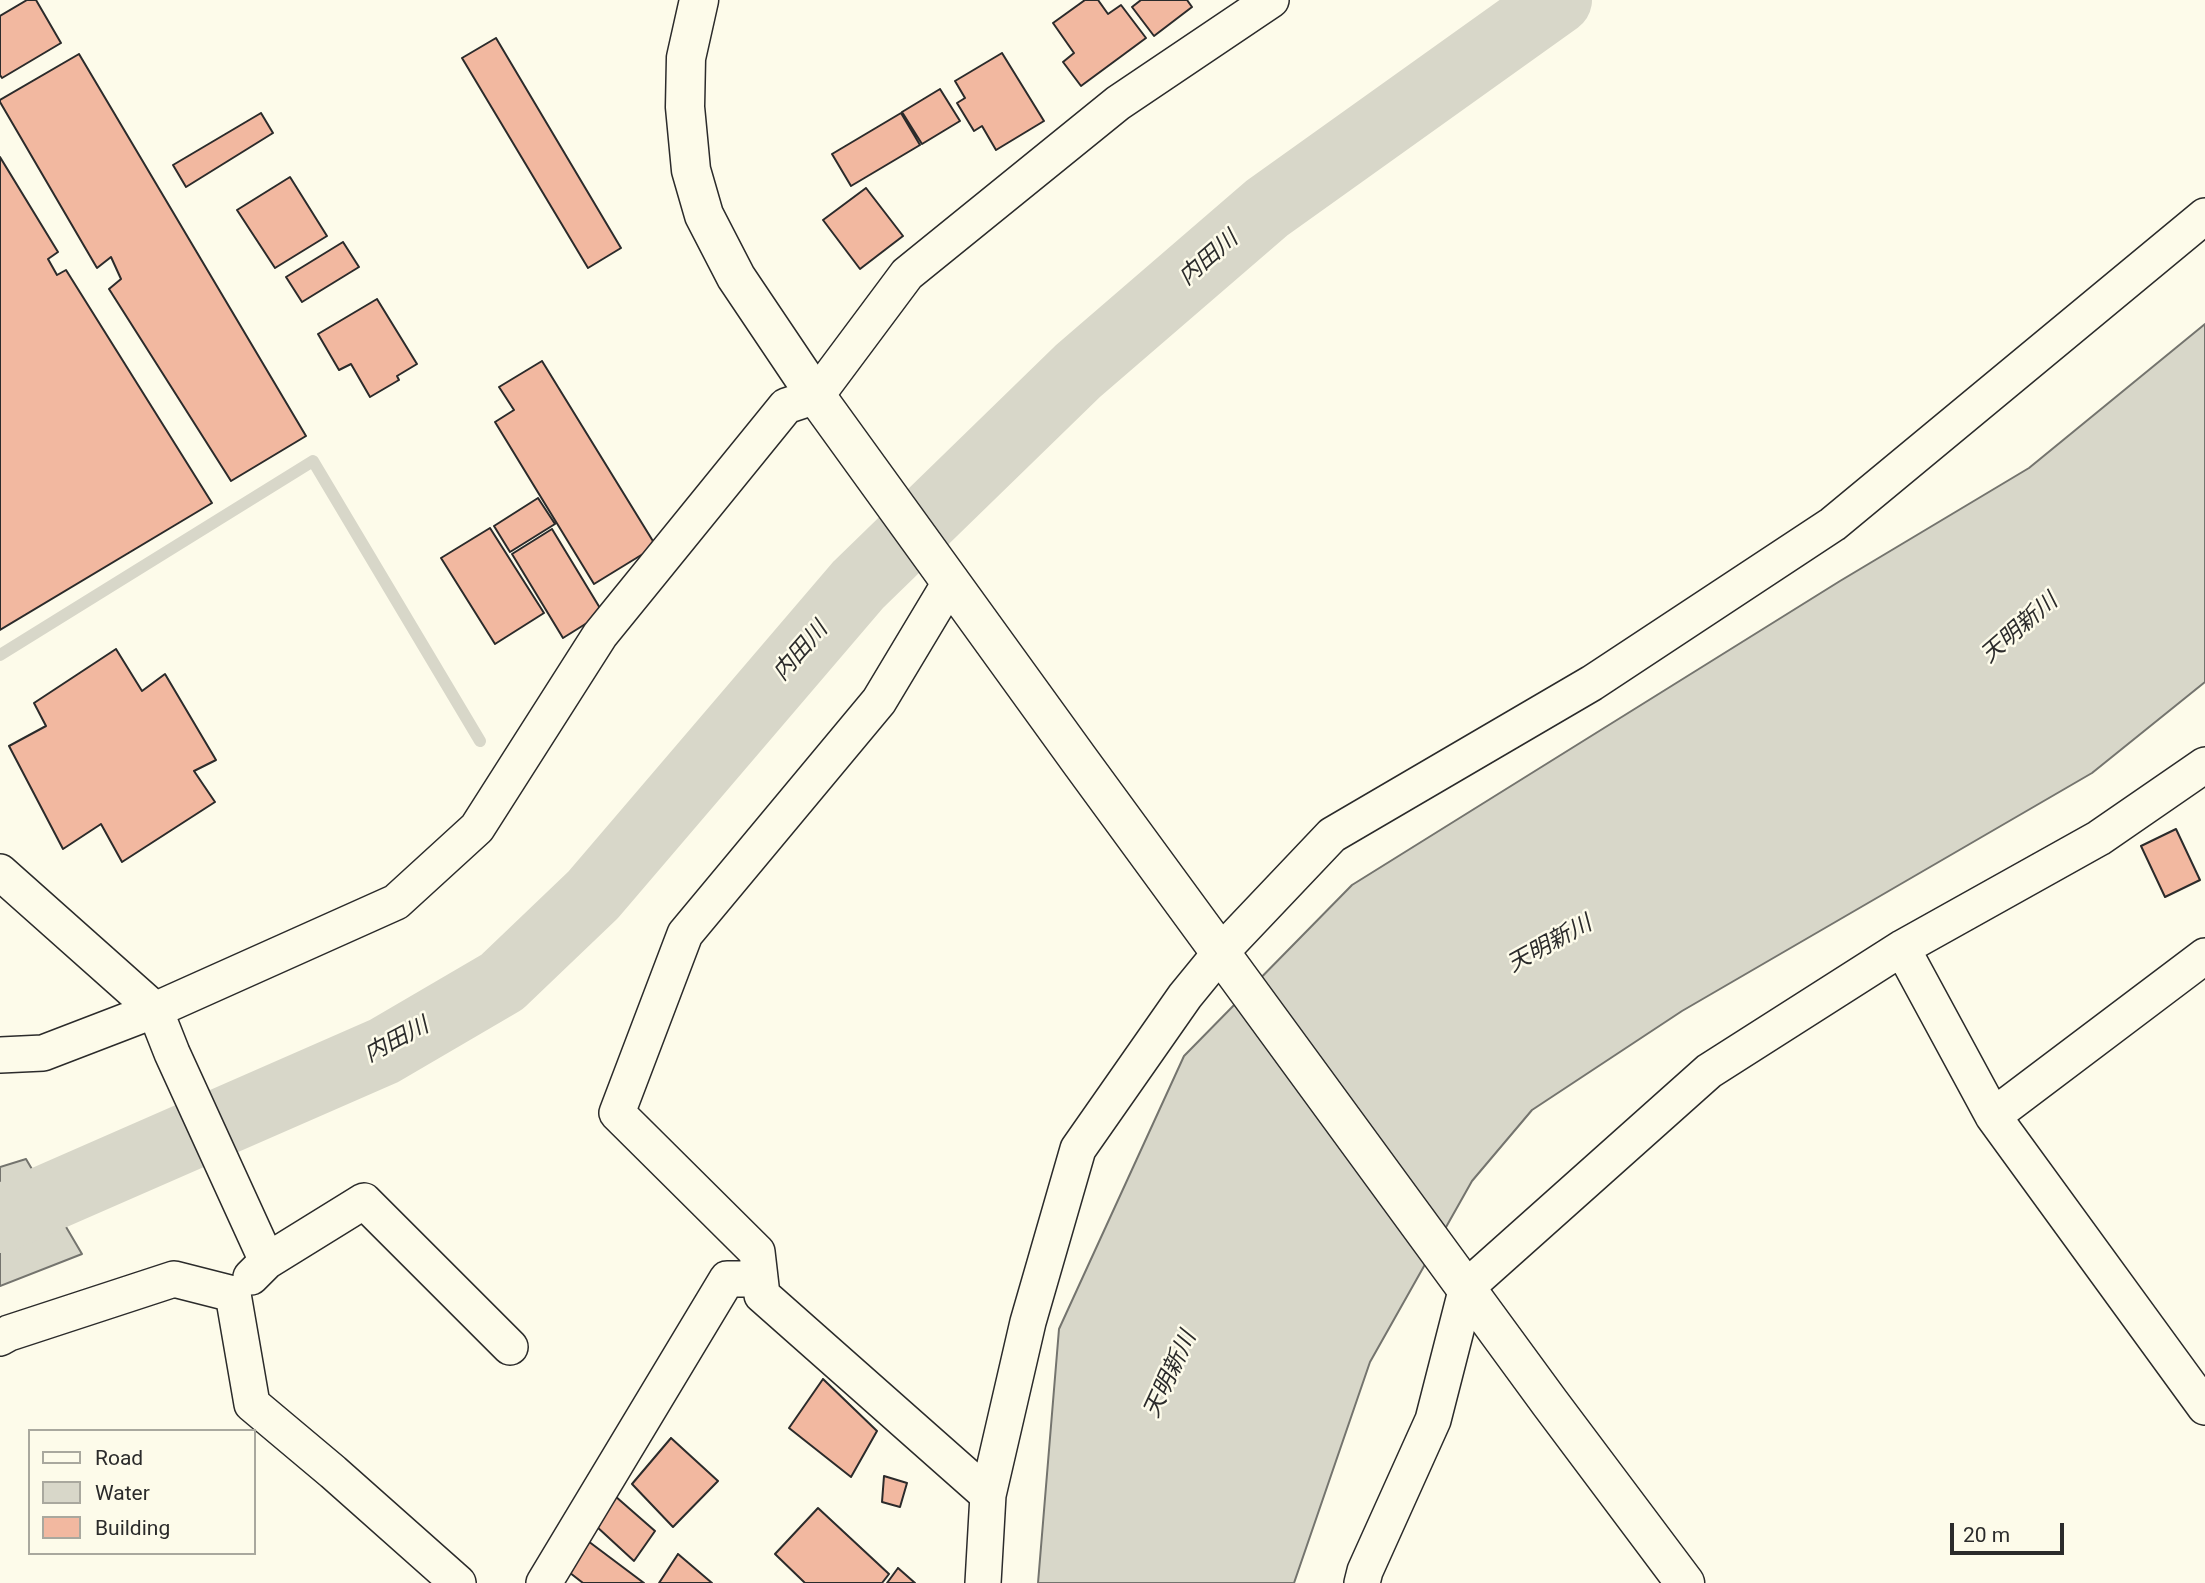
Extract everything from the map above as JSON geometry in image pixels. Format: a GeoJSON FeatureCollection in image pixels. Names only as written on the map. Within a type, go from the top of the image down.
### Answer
{"type":"FeatureCollection","features":[{"type":"Feature","properties":{"kind":"street"},"geometry":{"type":"LineString","coordinates":[[699,0],[686,58],[685,107],[691,170],[704,215],[736,276],[816,396],[1550,1403],[1685,1583]]}},
{"type":"Feature","properties":{"kind":"street"},"geometry":{"type":"LineString","coordinates":[[0,1055],[43,1053],[155,1010],[396,902],[477,828],[600,635],[786,406],[816,396],[907,274],[1118,103],[1270,0]]}},
{"type":"Feature","properties":{"kind":"street"},"geometry":{"type":"LineString","coordinates":[[983,1583],[988,1495],[1028,1322],[1077,1149],[1185,996],[1221,952],[1332,835],[1592,683],[1833,524],[2205,216]]}},
{"type":"Feature","properties":{"kind":"street"},"geometry":{"type":"LineString","coordinates":[[951,581],[879,701],[685,934],[617,1113],[757,1252],[762,1295],[988,1495]]}},
{"type":"Feature","properties":{"kind":"street"},"geometry":{"type":"LineString","coordinates":[[1362,1583],[1433,1420],[1467,1287],[1709,1071],[1902,948],[2099,838],[2205,765]]}},
{"type":"Feature","properties":{"kind":"street"},"geometry":{"type":"LineString","coordinates":[[0,872],[155,1010],[267,1261]]}},
{"type":"Feature","properties":{"kind":"street"},"geometry":{"type":"LineString","coordinates":[[1902,948],[1993,1116],[2205,1406]]}},
{"type":"Feature","properties":{"kind":"street"},"geometry":{"type":"LineString","coordinates":[[1993,1116],[2205,956]]}},
{"type":"Feature","properties":{"kind":"street"},"geometry":{"type":"LineString","coordinates":[[233,1294],[267,1261],[364,1201],[510,1347]]}},
{"type":"Feature","properties":{"kind":"street"},"geometry":{"type":"LineString","coordinates":[[0,1338],[174,1279],[233,1294]]}},
{"type":"Feature","properties":{"kind":"street"},"geometry":{"type":"LineString","coordinates":[[544,1583],[727,1279],[760,1279]]}},
{"type":"Feature","properties":{"kind":"street"},"geometry":{"type":"LineString","coordinates":[[233,1294],[252,1404],[458,1583]]}},
{"type":"Feature","properties":{"kind":"water","name":"天明新川"},"geometry":{"type":"Polygon","coordinates":[[[2205,324],[2205,682],[2092,773],[1682,1011],[1532,1110],[1472,1181],[1370,1362],[1294,1583],[1038,1583],[1059,1329],[1184,1056],[1352,885],[1840,581],[2029,468],[2205,324]]]}},
{"type":"Feature","properties":{"kind":"water"},"geometry":{"type":"Polygon","coordinates":[[[26,1159],[82,1254],[0,1286],[0,1167],[26,1159]]]}},
{"type":"Feature","properties":{"kind":"building"},"geometry":{"type":"Polygon","coordinates":[[[27,0],[36,0],[61,43],[2,78],[0,16],[27,0]]]}},
{"type":"Feature","properties":{"kind":"building"},"geometry":{"type":"Polygon","coordinates":[[[1085,0],[1098,0],[1108,14],[1121,5],[1146,38],[1081,86],[1063,62],[1074,53],[1053,23],[1085,0]]]}},
{"type":"Feature","properties":{"kind":"building"},"geometry":{"type":"Polygon","coordinates":[[[1141,0],[1187,0],[1192,7],[1154,36],[1132,7],[1141,0]]]}},
{"type":"Feature","properties":{"kind":"building"},"geometry":{"type":"Polygon","coordinates":[[[496,38],[621,248],[588,268],[462,58],[496,38]]]}},
{"type":"Feature","properties":{"kind":"building"},"geometry":{"type":"Polygon","coordinates":[[[1002,53],[1044,121],[996,150],[982,126],[974,131],[957,103],[965,98],[955,81],[1002,53]]]}},
{"type":"Feature","properties":{"kind":"building"},"geometry":{"type":"Polygon","coordinates":[[[79,54],[306,436],[231,481],[109,289],[121,279],[111,257],[97,268],[0,102],[79,54]]]}},
{"type":"Feature","properties":{"kind":"building"},"geometry":{"type":"Polygon","coordinates":[[[940,89],[960,121],[922,144],[902,112],[940,89]]]}},
{"type":"Feature","properties":{"kind":"building"},"geometry":{"type":"Polygon","coordinates":[[[261,113],[273,133],[186,187],[173,165],[261,113]]]}},
{"type":"Feature","properties":{"kind":"building"},"geometry":{"type":"Polygon","coordinates":[[[901,113],[920,145],[851,186],[832,154],[901,113]]]}},
{"type":"Feature","properties":{"kind":"building"},"geometry":{"type":"Polygon","coordinates":[[[0,157],[58,252],[48,259],[57,275],[66,270],[212,503],[0,630],[0,157]]]}},
{"type":"Feature","properties":{"kind":"building"},"geometry":{"type":"Polygon","coordinates":[[[290,177],[327,236],[275,268],[237,210],[290,177]]]}},
{"type":"Feature","properties":{"kind":"building"},"geometry":{"type":"Polygon","coordinates":[[[866,188],[903,236],[860,269],[823,220],[866,188]]]}},
{"type":"Feature","properties":{"kind":"building"},"geometry":{"type":"Polygon","coordinates":[[[343,242],[359,267],[302,302],[286,277],[343,242]]]}},
{"type":"Feature","properties":{"kind":"building"},"geometry":{"type":"Polygon","coordinates":[[[377,299],[417,364],[397,376],[399,380],[370,397],[351,364],[339,370],[318,334],[377,299]]]}},
{"type":"Feature","properties":{"kind":"building"},"geometry":{"type":"Polygon","coordinates":[[[542,361],[656,546],[594,584],[495,422],[514,410],[499,387],[542,361]]]}},
{"type":"Feature","properties":{"kind":"building"},"geometry":{"type":"Polygon","coordinates":[[[538,498],[555,524],[510,552],[494,526],[538,498]]]}},
{"type":"Feature","properties":{"kind":"building"},"geometry":{"type":"Polygon","coordinates":[[[490,528],[544,613],[495,644],[441,558],[490,528]]]}},
{"type":"Feature","properties":{"kind":"building"},"geometry":{"type":"Polygon","coordinates":[[[552,529],[603,613],[563,638],[512,554],[552,529]]]}},
{"type":"Feature","properties":{"kind":"building"},"geometry":{"type":"Polygon","coordinates":[[[116,649],[142,691],[165,674],[216,760],[194,771],[215,802],[122,862],[101,824],[63,849],[9,746],[46,726],[34,703],[116,649]]]}},
{"type":"Feature","properties":{"kind":"building"},"geometry":{"type":"Polygon","coordinates":[[[2176,829],[2200,880],[2165,897],[2141,846],[2176,829]]]}},
{"type":"Feature","properties":{"kind":"building"},"geometry":{"type":"Polygon","coordinates":[[[823,1379],[877,1431],[851,1477],[789,1428],[823,1379]]]}},
{"type":"Feature","properties":{"kind":"building"},"geometry":{"type":"Polygon","coordinates":[[[671,1438],[718,1481],[673,1527],[632,1484],[671,1438]]]}},
{"type":"Feature","properties":{"kind":"building"},"geometry":{"type":"Polygon","coordinates":[[[884,1476],[907,1483],[900,1507],[882,1502],[884,1476]]]}},
{"type":"Feature","properties":{"kind":"building"},"geometry":{"type":"Polygon","coordinates":[[[615,1496],[655,1531],[634,1561],[596,1526],[615,1496]]]}},
{"type":"Feature","properties":{"kind":"building"},"geometry":{"type":"Polygon","coordinates":[[[818,1508],[889,1574],[882,1583],[805,1583],[775,1554],[818,1508]]]}},
{"type":"Feature","properties":{"kind":"building"},"geometry":{"type":"Polygon","coordinates":[[[584,1538],[644,1583],[583,1583],[565,1569],[584,1538]]]}},
{"type":"Feature","properties":{"kind":"building"},"geometry":{"type":"Polygon","coordinates":[[[678,1554],[712,1583],[659,1583],[678,1554]]]}},
{"type":"Feature","properties":{"kind":"building"},"geometry":{"type":"Polygon","coordinates":[[[898,1568],[915,1583],[887,1583],[898,1568]]]}},
{"type":"Feature","properties":{"kind":"waterway","name":"内田川"},"geometry":{"type":"LineString","coordinates":[[0,1219],[384,1051],[502,982],[593,895],[858,585],[1078,371],[1267,208],[1558,0]]}},
{"type":"Feature","properties":{"kind":"waterway"},"geometry":{"type":"LineString","coordinates":[[0,655],[313,461],[480,741]]}}]}
